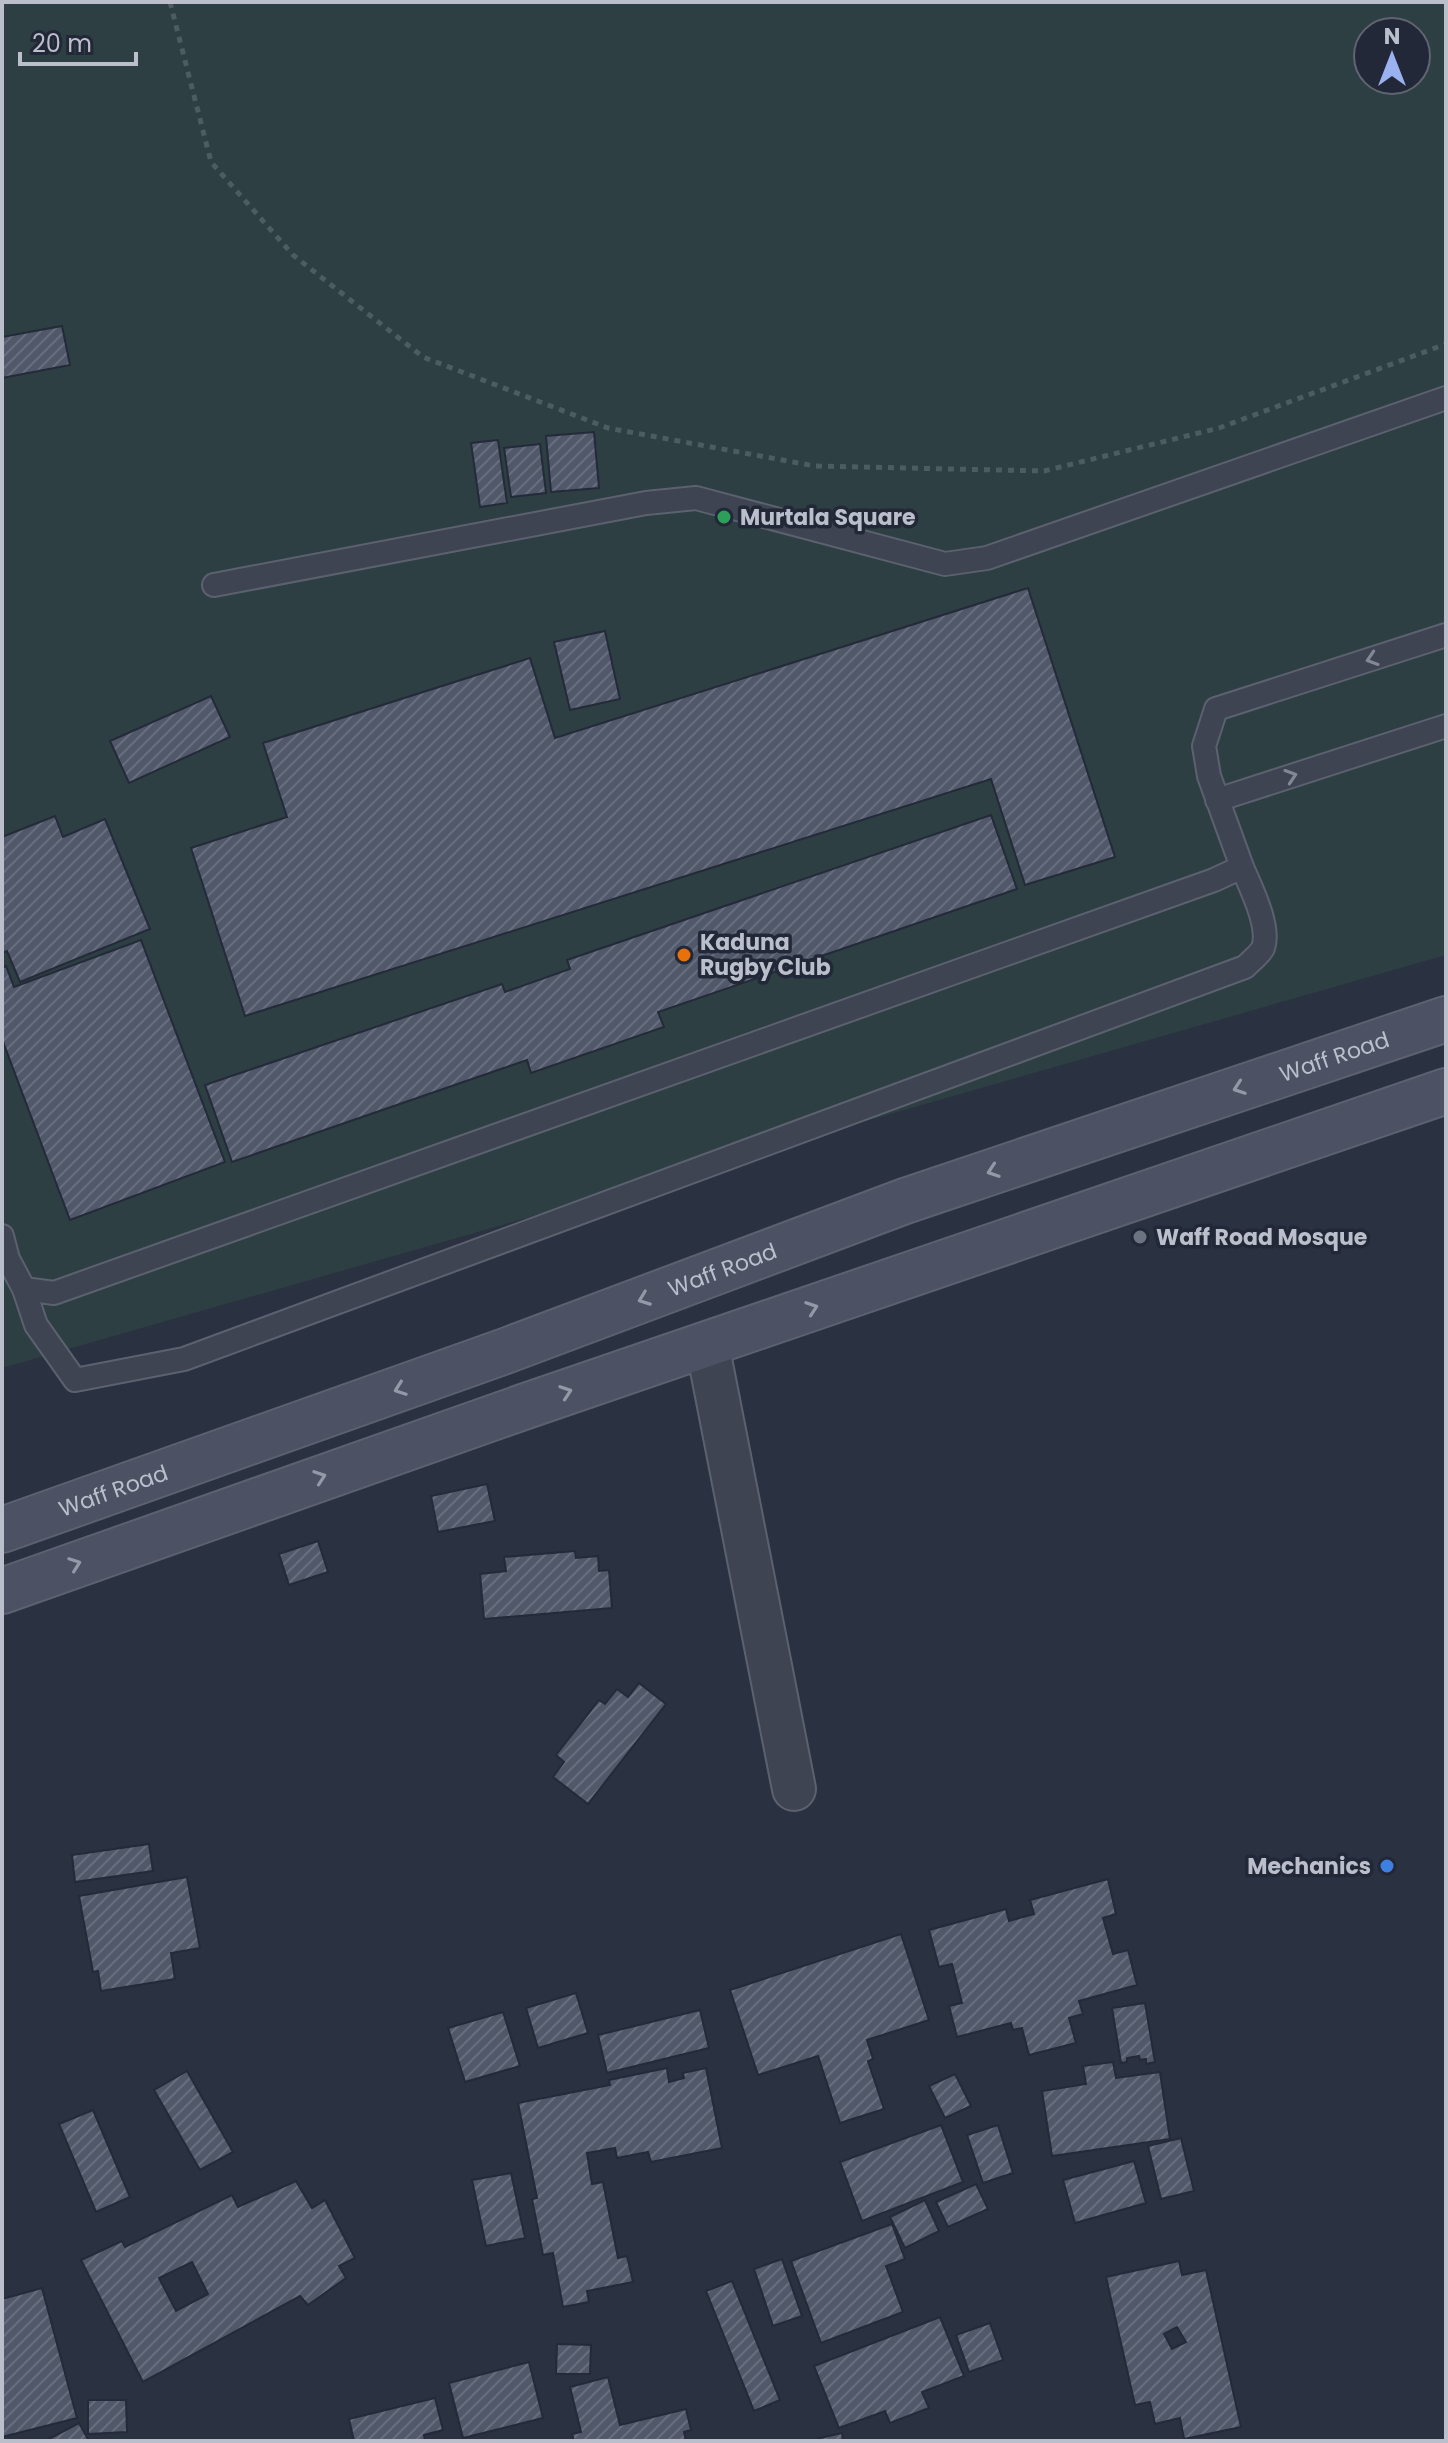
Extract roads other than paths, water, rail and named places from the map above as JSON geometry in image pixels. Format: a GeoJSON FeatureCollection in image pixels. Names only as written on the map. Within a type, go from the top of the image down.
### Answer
{"type":"FeatureCollection","features":[{"type":"Feature","properties":{"kind":"street","name":"Waff Road"},"geometry":{"type":"LineString","coordinates":[[2,1530],[508,1350],[905,1201],[1446,1019]]}},
{"type":"Feature","properties":{"kind":"street"},"geometry":{"type":"LineString","coordinates":[[2,1591],[942,1262],[1436,1105]]}},
{"type":"Feature","properties":{"kind":"street"},"geometry":{"type":"LineString","coordinates":[[707,1344],[794,1789]]}},
{"type":"Feature","properties":{"kind":"lane"},"geometry":{"type":"LineString","coordinates":[[214,585],[631,506],[696,498],[945,564],[987,558],[1446,398]]}},
{"type":"Feature","properties":{"kind":"lane"},"geometry":{"type":"LineString","coordinates":[[2,1236],[8,1259],[24,1289],[36,1325],[75,1380],[184,1359],[1245,967],[1262,949],[1265,933],[1209,776],[1204,746],[1216,709],[1446,635]]}},
{"type":"Feature","properties":{"kind":"lane"},"geometry":{"type":"LineString","coordinates":[[1217,800],[1446,726]]}},
{"type":"Feature","properties":{"kind":"lane"},"geometry":{"type":"LineString","coordinates":[[24,1289],[54,1293],[1214,880],[1242,867]]}},
{"type":"Feature","properties":{"kind":"place","name":"Murtala Square"},"geometry":{"type":"Point","coordinates":[724,517]}},
{"type":"Feature","properties":{"kind":"place","name":"Kaduna Rugby Club"},"geometry":{"type":"Point","coordinates":[684,955]}},
{"type":"Feature","properties":{"kind":"place","name":"Waff Road Mosque"},"geometry":{"type":"Point","coordinates":[1140,1237]}},
{"type":"Feature","properties":{"kind":"place","name":"Mechanics"},"geometry":{"type":"Point","coordinates":[1387,1866]}}]}
